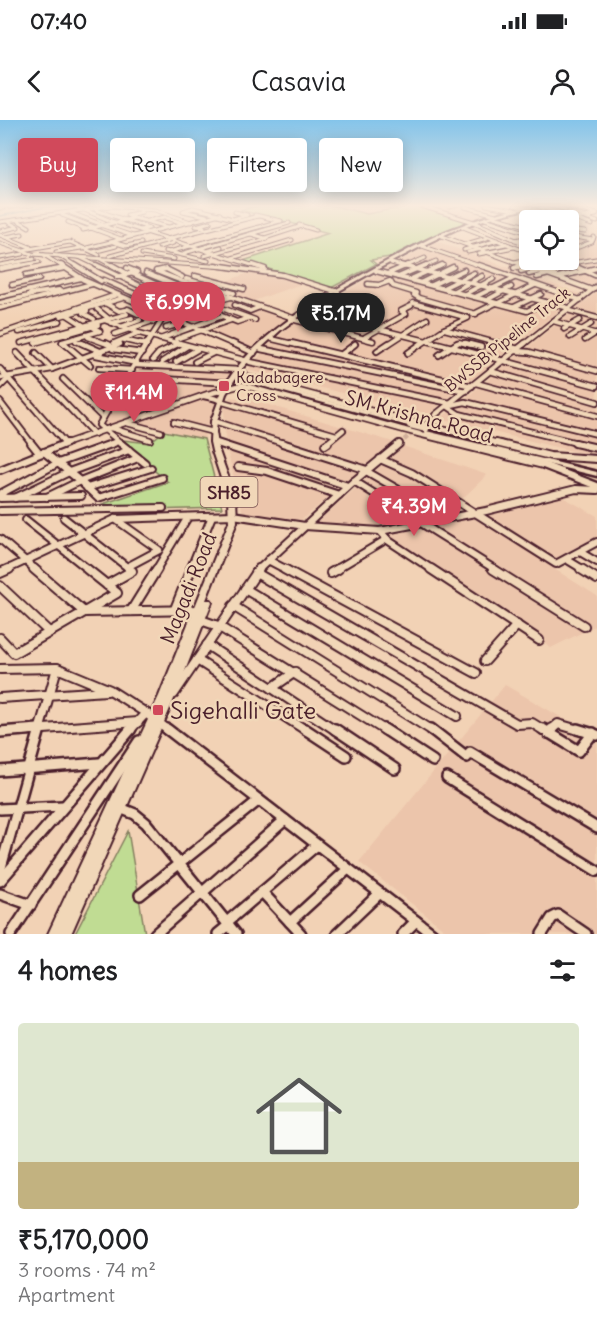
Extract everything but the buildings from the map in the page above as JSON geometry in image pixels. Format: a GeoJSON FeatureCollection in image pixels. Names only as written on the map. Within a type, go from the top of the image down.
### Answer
{"type":"FeatureCollection","features":[{"type":"Feature","properties":{"kind":"highway","name":"SM Krishna Road"},"geometry":{"type":"LineString","coordinates":[[235,380],[422,430],[597,472]]}},
{"type":"Feature","properties":{"kind":"main road","name":"Magadi Road"},"geometry":{"type":"LineString","coordinates":[[63,934],[120,807],[153,717],[167,704],[238,522],[213,450],[213,432],[222,401],[253,356],[293,319],[337,291],[425,243]]}},
{"type":"Feature","properties":{"kind":"main road","name":"Magadi Road"},"geometry":{"type":"LineString","coordinates":[[253,356],[293,319],[337,291],[428,243]]}},
{"type":"Feature","properties":{"kind":"main road"},"geometry":{"type":"LineString","coordinates":[[201,396],[213,397],[222,401]]}},
{"type":"Feature","properties":{"kind":"main road","name":"Magadi Road"},"geometry":{"type":"LineString","coordinates":[[216,422],[217,450],[236,498],[235,516]]}},
{"type":"Feature","properties":{"kind":"main road","name":"Magadi Road"},"geometry":{"type":"LineString","coordinates":[[55,934],[201,615]]}},
{"type":"Feature","properties":{"kind":"street"},"geometry":{"type":"LineString","coordinates":[[18,243],[26,247],[53,243]]}},
{"type":"Feature","properties":{"kind":"street"},"geometry":{"type":"LineString","coordinates":[[18,251],[57,243]]}},
{"type":"Feature","properties":{"kind":"street"},"geometry":{"type":"LineString","coordinates":[[70,243],[93,253],[116,269],[200,304]]}},
{"type":"Feature","properties":{"kind":"street"},"geometry":{"type":"LineString","coordinates":[[60,255],[108,243]]}},
{"type":"Feature","properties":{"kind":"street"},"geometry":{"type":"LineString","coordinates":[[116,243],[126,246],[131,243]]}},
{"type":"Feature","properties":{"kind":"street"},"geometry":{"type":"LineString","coordinates":[[104,258],[155,243]]}},
{"type":"Feature","properties":{"kind":"street"},"geometry":{"type":"LineString","coordinates":[[159,247],[173,243]]}},
{"type":"Feature","properties":{"kind":"street"},"geometry":{"type":"LineString","coordinates":[[179,243],[337,291]]}},
{"type":"Feature","properties":{"kind":"street"},"geometry":{"type":"LineString","coordinates":[[166,251],[200,243]]}},
{"type":"Feature","properties":{"kind":"street"},"geometry":{"type":"LineString","coordinates":[[184,253],[219,243]]}},
{"type":"Feature","properties":{"kind":"street"},"geometry":{"type":"LineString","coordinates":[[204,256],[253,243]]}},
{"type":"Feature","properties":{"kind":"street"},"geometry":{"type":"LineString","coordinates":[[166,251],[212,263],[282,243]]}},
{"type":"Feature","properties":{"kind":"street"},"geometry":{"type":"LineString","coordinates":[[463,243],[479,252]]}},
{"type":"Feature","properties":{"kind":"street"},"geometry":{"type":"LineString","coordinates":[[466,244],[470,243]]}},
{"type":"Feature","properties":{"kind":"street"},"geometry":{"type":"LineString","coordinates":[[487,243],[466,251],[486,252],[519,246]]}},
{"type":"Feature","properties":{"kind":"street"},"geometry":{"type":"LineString","coordinates":[[79,256],[114,247],[102,244]]}},
{"type":"Feature","properties":{"kind":"street"},"geometry":{"type":"LineString","coordinates":[[166,251],[183,244]]}},
{"type":"Feature","properties":{"kind":"street"},"geometry":{"type":"LineString","coordinates":[[506,244],[519,249]]}},
{"type":"Feature","properties":{"kind":"street"},"geometry":{"type":"LineString","coordinates":[[479,252],[506,244],[519,245]]}},
{"type":"Feature","properties":{"kind":"street"},"geometry":{"type":"LineString","coordinates":[[0,258],[74,245]]}},
{"type":"Feature","properties":{"kind":"street"},"geometry":{"type":"LineString","coordinates":[[3,246],[26,253],[44,255],[212,263],[283,275]]}},
{"type":"Feature","properties":{"kind":"street"},"geometry":{"type":"LineString","coordinates":[[422,246],[580,300]]}},
{"type":"Feature","properties":{"kind":"street"},"geometry":{"type":"LineString","coordinates":[[92,247],[102,250]]}},
{"type":"Feature","properties":{"kind":"street"},"geometry":{"type":"LineString","coordinates":[[197,254],[221,247]]}},
{"type":"Feature","properties":{"kind":"street"},"geometry":{"type":"LineString","coordinates":[[0,267],[44,255],[84,249]]}},
{"type":"Feature","properties":{"kind":"street"},"geometry":{"type":"LineString","coordinates":[[499,263],[519,251]]}},
{"type":"Feature","properties":{"kind":"street"},"geometry":{"type":"LineString","coordinates":[[486,252],[500,257],[519,256]]}},
{"type":"Feature","properties":{"kind":"street"},"geometry":{"type":"LineString","coordinates":[[483,258],[502,252]]}},
{"type":"Feature","properties":{"kind":"street"},"geometry":{"type":"LineString","coordinates":[[26,253],[48,267]]}},
{"type":"Feature","properties":{"kind":"street"},"geometry":{"type":"LineString","coordinates":[[97,256],[107,253]]}},
{"type":"Feature","properties":{"kind":"street"},"geometry":{"type":"LineString","coordinates":[[142,254],[183,261],[193,257]]}},
{"type":"Feature","properties":{"kind":"street"},"geometry":{"type":"LineString","coordinates":[[506,265],[515,262],[519,254]]}},
{"type":"Feature","properties":{"kind":"street"},"geometry":{"type":"LineString","coordinates":[[44,255],[91,284],[185,322],[253,356],[449,405],[465,402],[597,434]]}},
{"type":"Feature","properties":{"kind":"street"},"geometry":{"type":"LineString","coordinates":[[60,255],[102,280],[168,309]]}},
{"type":"Feature","properties":{"kind":"street"},"geometry":{"type":"LineString","coordinates":[[79,256],[117,277],[182,307],[166,314],[99,425],[116,442],[145,463]]}},
{"type":"Feature","properties":{"kind":"street"},"geometry":{"type":"LineString","coordinates":[[211,259],[221,256]]}},
{"type":"Feature","properties":{"kind":"street"},"geometry":{"type":"LineString","coordinates":[[492,260],[500,257]]}},
{"type":"Feature","properties":{"kind":"street"},"geometry":{"type":"LineString","coordinates":[[508,257],[519,264]]}},
{"type":"Feature","properties":{"kind":"street"},"geometry":{"type":"LineString","coordinates":[[387,274],[425,258]]}},
{"type":"Feature","properties":{"kind":"street"},"geometry":{"type":"LineString","coordinates":[[579,262],[596,259]]}},
{"type":"Feature","properties":{"kind":"street"},"geometry":{"type":"LineString","coordinates":[[116,269],[137,260]]}},
{"type":"Feature","properties":{"kind":"street"},"geometry":{"type":"LineString","coordinates":[[368,284],[380,285],[436,261]]}},
{"type":"Feature","properties":{"kind":"street"},"geometry":{"type":"LineString","coordinates":[[0,267],[39,262]]}},
{"type":"Feature","properties":{"kind":"street"},"geometry":{"type":"LineString","coordinates":[[390,263],[532,298],[597,318]]}},
{"type":"Feature","properties":{"kind":"street"},"geometry":{"type":"LineString","coordinates":[[410,280],[443,265]]}},
{"type":"Feature","properties":{"kind":"street"},"geometry":{"type":"LineString","coordinates":[[0,308],[136,272],[126,266]]}},
{"type":"Feature","properties":{"kind":"street"},"geometry":{"type":"LineString","coordinates":[[421,282],[453,267]]}},
{"type":"Feature","properties":{"kind":"street"},"geometry":{"type":"LineString","coordinates":[[503,274],[519,267]]}},
{"type":"Feature","properties":{"kind":"street"},"geometry":{"type":"LineString","coordinates":[[26,274],[65,268]]}},
{"type":"Feature","properties":{"kind":"street"},"geometry":{"type":"LineString","coordinates":[[579,268],[597,276]]}},
{"type":"Feature","properties":{"kind":"street"},"geometry":{"type":"LineString","coordinates":[[557,277],[597,268]]}},
{"type":"Feature","properties":{"kind":"street"},"geometry":{"type":"LineString","coordinates":[[136,276],[166,269],[182,277],[173,279]]}},
{"type":"Feature","properties":{"kind":"street"},"geometry":{"type":"LineString","coordinates":[[432,285],[464,270]]}},
{"type":"Feature","properties":{"kind":"street"},"geometry":{"type":"LineString","coordinates":[[529,274],[544,270]]}},
{"type":"Feature","properties":{"kind":"street"},"geometry":{"type":"LineString","coordinates":[[156,271],[218,295],[231,295]]}},
{"type":"Feature","properties":{"kind":"street"},"geometry":{"type":"LineString","coordinates":[[376,271],[527,311],[545,302]]}},
{"type":"Feature","properties":{"kind":"street"},"geometry":{"type":"LineString","coordinates":[[539,271],[592,290]]}},
{"type":"Feature","properties":{"kind":"street"},"geometry":{"type":"LineString","coordinates":[[537,277],[557,272]]}},
{"type":"Feature","properties":{"kind":"street"},"geometry":{"type":"LineString","coordinates":[[146,273],[208,299],[218,295]]}},
{"type":"Feature","properties":{"kind":"street"},"geometry":{"type":"LineString","coordinates":[[442,288],[474,273]]}},
{"type":"Feature","properties":{"kind":"street"},"geometry":{"type":"LineString","coordinates":[[65,275],[71,278]]}},
{"type":"Feature","properties":{"kind":"street"},"geometry":{"type":"LineString","coordinates":[[195,276],[244,289],[206,309],[219,307],[255,320]]}},
{"type":"Feature","properties":{"kind":"street"},"geometry":{"type":"LineString","coordinates":[[453,291],[482,276]]}},
{"type":"Feature","properties":{"kind":"street"},"geometry":{"type":"LineString","coordinates":[[51,278],[56,281]]}},
{"type":"Feature","properties":{"kind":"street"},"geometry":{"type":"LineString","coordinates":[[37,285],[80,278]]}},
{"type":"Feature","properties":{"kind":"street"},"geometry":{"type":"LineString","coordinates":[[20,290],[80,278]]}},
{"type":"Feature","properties":{"kind":"street"},"geometry":{"type":"LineString","coordinates":[[474,297],[515,278]]}},
{"type":"Feature","properties":{"kind":"street"},"geometry":{"type":"LineString","coordinates":[[12,285],[38,279],[44,283]]}},
{"type":"Feature","properties":{"kind":"street"},"geometry":{"type":"LineString","coordinates":[[186,279],[293,319],[374,341]]}},
{"type":"Feature","properties":{"kind":"street"},"geometry":{"type":"LineString","coordinates":[[464,294],[493,279]]}},
{"type":"Feature","properties":{"kind":"street"},"geometry":{"type":"LineString","coordinates":[[390,281],[393,286],[416,293],[414,295],[418,298],[476,314]]}},
{"type":"Feature","properties":{"kind":"street"},"geometry":{"type":"LineString","coordinates":[[0,300],[18,296],[14,294],[20,290],[44,283]]}},
{"type":"Feature","properties":{"kind":"street"},"geometry":{"type":"LineString","coordinates":[[408,353],[444,329],[535,285]]}},
{"type":"Feature","properties":{"kind":"street","name":"BWSSB Pipeline Track"},"geometry":{"type":"LineString","coordinates":[[435,416],[597,286]]}},
{"type":"Feature","properties":{"kind":"street"},"geometry":{"type":"LineString","coordinates":[[487,300],[511,287]]}},
{"type":"Feature","properties":{"kind":"street"},"geometry":{"type":"LineString","coordinates":[[20,290],[44,297]]}},
{"type":"Feature","properties":{"kind":"street"},"geometry":{"type":"LineString","coordinates":[[0,300],[70,290]]}},
{"type":"Feature","properties":{"kind":"street"},"geometry":{"type":"LineString","coordinates":[[182,298],[194,294]]}},
{"type":"Feature","properties":{"kind":"street"},"geometry":{"type":"LineString","coordinates":[[514,308],[541,294]]}},
{"type":"Feature","properties":{"kind":"street"},"geometry":{"type":"LineString","coordinates":[[0,334],[117,295]]}},
{"type":"Feature","properties":{"kind":"street"},"geometry":{"type":"LineString","coordinates":[[94,319],[83,313],[123,298]]}},
{"type":"Feature","properties":{"kind":"street"},"geometry":{"type":"LineString","coordinates":[[139,305],[165,299]]}},
{"type":"Feature","properties":{"kind":"street"},"geometry":{"type":"LineString","coordinates":[[314,325],[346,307],[324,300]]}},
{"type":"Feature","properties":{"kind":"street"},"geometry":{"type":"LineString","coordinates":[[205,302],[215,303],[219,307]]}},
{"type":"Feature","properties":{"kind":"street"},"geometry":{"type":"LineString","coordinates":[[20,332],[44,323],[61,322],[55,318],[66,314],[107,304],[119,311],[129,310],[159,324]]}},
{"type":"Feature","properties":{"kind":"street"},"geometry":{"type":"LineString","coordinates":[[365,337],[406,314],[401,311],[412,304],[468,318]]}},
{"type":"Feature","properties":{"kind":"street"},"geometry":{"type":"LineString","coordinates":[[236,305],[259,314]]}},
{"type":"Feature","properties":{"kind":"street"},"geometry":{"type":"LineString","coordinates":[[549,310],[558,305]]}},
{"type":"Feature","properties":{"kind":"street"},"geometry":{"type":"LineString","coordinates":[[250,311],[261,307]]}},
{"type":"Feature","properties":{"kind":"street"},"geometry":{"type":"LineString","coordinates":[[97,309],[108,321],[120,327],[151,337],[177,341],[213,353],[253,356],[466,391]]}},
{"type":"Feature","properties":{"kind":"street"},"geometry":{"type":"LineString","coordinates":[[35,344],[92,327],[129,310]]}},
{"type":"Feature","properties":{"kind":"street"},"geometry":{"type":"LineString","coordinates":[[217,314],[229,310]]}},
{"type":"Feature","properties":{"kind":"street"},"geometry":{"type":"LineString","coordinates":[[306,311],[504,360],[597,386]]}},
{"type":"Feature","properties":{"kind":"street"},"geometry":{"type":"LineString","coordinates":[[66,314],[83,325]]}},
{"type":"Feature","properties":{"kind":"street"},"geometry":{"type":"LineString","coordinates":[[340,330],[366,315]]}},
{"type":"Feature","properties":{"kind":"street"},"geometry":{"type":"LineString","coordinates":[[160,339],[222,316],[237,322],[249,318]]}},
{"type":"Feature","properties":{"kind":"street"},"geometry":{"type":"LineString","coordinates":[[21,343],[83,325],[132,318]]}},
{"type":"Feature","properties":{"kind":"street"},"geometry":{"type":"LineString","coordinates":[[376,351],[428,319]]}},
{"type":"Feature","properties":{"kind":"street"},"geometry":{"type":"LineString","coordinates":[[120,327],[140,320]]}},
{"type":"Feature","properties":{"kind":"street"},"geometry":{"type":"LineString","coordinates":[[153,360],[177,341],[232,320]]}},
{"type":"Feature","properties":{"kind":"street"},"geometry":{"type":"LineString","coordinates":[[564,329],[580,320]]}},
{"type":"Feature","properties":{"kind":"street"},"geometry":{"type":"LineString","coordinates":[[553,321],[596,333]]}},
{"type":"Feature","properties":{"kind":"street"},"geometry":{"type":"LineString","coordinates":[[115,334],[150,322]]}},
{"type":"Feature","properties":{"kind":"street"},"geometry":{"type":"LineString","coordinates":[[166,328],[185,322]]}},
{"type":"Feature","properties":{"kind":"street"},"geometry":{"type":"LineString","coordinates":[[570,337],[591,324]]}},
{"type":"Feature","properties":{"kind":"street"},"geometry":{"type":"LineString","coordinates":[[90,366],[62,342],[100,331],[92,327]]}},
{"type":"Feature","properties":{"kind":"street"},"geometry":{"type":"LineString","coordinates":[[444,329],[597,371]]}},
{"type":"Feature","properties":{"kind":"street"},"geometry":{"type":"LineString","coordinates":[[0,378],[52,369],[82,359],[139,333]]}},
{"type":"Feature","properties":{"kind":"street"},"geometry":{"type":"LineString","coordinates":[[585,340],[596,333]]}},
{"type":"Feature","properties":{"kind":"street"},"geometry":{"type":"LineString","coordinates":[[88,337],[110,346],[142,353]]}},
{"type":"Feature","properties":{"kind":"street"},"geometry":{"type":"LineString","coordinates":[[272,339],[474,385],[597,416]]}},
{"type":"Feature","properties":{"kind":"street"},"geometry":{"type":"LineString","coordinates":[[76,341],[98,352],[136,364],[235,380]]}},
{"type":"Feature","properties":{"kind":"street"},"geometry":{"type":"LineString","coordinates":[[122,342],[147,345]]}},
{"type":"Feature","properties":{"kind":"street"},"geometry":{"type":"LineString","coordinates":[[439,355],[459,342],[481,347]]}},
{"type":"Feature","properties":{"kind":"street"},"geometry":{"type":"LineString","coordinates":[[342,354],[355,344]]}},
{"type":"Feature","properties":{"kind":"street"},"geometry":{"type":"LineString","coordinates":[[162,362],[187,346]]}},
{"type":"Feature","properties":{"kind":"street"},"geometry":{"type":"LineString","coordinates":[[176,363],[198,349]]}},
{"type":"Feature","properties":{"kind":"street"},"geometry":{"type":"LineString","coordinates":[[126,357],[132,352]]}},
{"type":"Feature","properties":{"kind":"street"},"geometry":{"type":"LineString","coordinates":[[17,353],[94,434]]}},
{"type":"Feature","properties":{"kind":"street"},"geometry":{"type":"LineString","coordinates":[[36,353],[52,369]]}},
{"type":"Feature","properties":{"kind":"street"},"geometry":{"type":"LineString","coordinates":[[195,362],[213,353]]}},
{"type":"Feature","properties":{"kind":"street"},"geometry":{"type":"LineString","coordinates":[[99,368],[132,370]]}},
{"type":"Feature","properties":{"kind":"street"},"geometry":{"type":"LineString","coordinates":[[0,369],[65,443]]}},
{"type":"Feature","properties":{"kind":"street"},"geometry":{"type":"LineString","coordinates":[[490,371],[597,402]]}},
{"type":"Feature","properties":{"kind":"street"},"geometry":{"type":"LineString","coordinates":[[0,387],[9,377]]}},
{"type":"Feature","properties":{"kind":"street"},"geometry":{"type":"LineString","coordinates":[[128,377],[235,380]]}},
{"type":"Feature","properties":{"kind":"street"},"geometry":{"type":"LineString","coordinates":[[63,379],[103,418]]}},
{"type":"Feature","properties":{"kind":"street"},"geometry":{"type":"LineString","coordinates":[[0,470],[65,443],[201,396],[235,380]]}},
{"type":"Feature","properties":{"kind":"street"},"geometry":{"type":"LineString","coordinates":[[222,401],[336,435]]}},
{"type":"Feature","properties":{"kind":"street"},"geometry":{"type":"LineString","coordinates":[[0,402],[41,453],[58,463],[98,498],[162,478]]}},
{"type":"Feature","properties":{"kind":"street"},"geometry":{"type":"LineString","coordinates":[[449,405],[459,414],[597,448]]}},
{"type":"Feature","properties":{"kind":"street"},"geometry":{"type":"LineString","coordinates":[[174,422],[213,432]]}},
{"type":"Feature","properties":{"kind":"street"},"geometry":{"type":"LineString","coordinates":[[216,422],[366,471],[425,505]]}},
{"type":"Feature","properties":{"kind":"street"},"geometry":{"type":"LineString","coordinates":[[126,423],[161,432]]}},
{"type":"Feature","properties":{"kind":"street","name":"SM Krishna Road"},"geometry":{"type":"LineString","coordinates":[[409,426],[543,465],[597,488]]}},
{"type":"Feature","properties":{"kind":"street"},"geometry":{"type":"LineString","coordinates":[[111,428],[150,440]]}},
{"type":"Feature","properties":{"kind":"street"},"geometry":{"type":"LineString","coordinates":[[325,445],[343,430]]}},
{"type":"Feature","properties":{"kind":"street","name":"SM Krishna Road"},"geometry":{"type":"LineString","coordinates":[[422,430],[553,456],[597,459]]}},
{"type":"Feature","properties":{"kind":"street"},"geometry":{"type":"LineString","coordinates":[[0,496],[58,463],[116,442]]}},
{"type":"Feature","properties":{"kind":"street"},"geometry":{"type":"LineString","coordinates":[[217,443],[348,486]]}},
{"type":"Feature","properties":{"kind":"street"},"geometry":{"type":"LineString","coordinates":[[167,704],[256,573],[348,486],[399,444]]}},
{"type":"Feature","properties":{"kind":"street"},"geometry":{"type":"LineString","coordinates":[[15,498],[69,472],[129,450]]}},
{"type":"Feature","properties":{"kind":"street"},"geometry":{"type":"LineString","coordinates":[[47,497],[138,458]]}},
{"type":"Feature","properties":{"kind":"street"},"geometry":{"type":"LineString","coordinates":[[380,459],[412,473],[556,564],[596,544]]}},
{"type":"Feature","properties":{"kind":"street"},"geometry":{"type":"LineString","coordinates":[[238,466],[267,471],[339,495]]}},
{"type":"Feature","properties":{"kind":"street"},"geometry":{"type":"LineString","coordinates":[[87,488],[151,468]]}},
{"type":"Feature","properties":{"kind":"street"},"geometry":{"type":"LineString","coordinates":[[354,481],[424,523],[584,626]]}},
{"type":"Feature","properties":{"kind":"street"},"geometry":{"type":"LineString","coordinates":[[0,573],[115,519],[235,516],[305,526],[380,531],[473,513],[576,489],[597,488]]}},
{"type":"Feature","properties":{"kind":"street"},"geometry":{"type":"LineString","coordinates":[[0,496],[15,498],[81,496]]}},
{"type":"Feature","properties":{"kind":"street"},"geometry":{"type":"LineString","coordinates":[[0,511],[164,508]]}},
{"type":"Feature","properties":{"kind":"street"},"geometry":{"type":"LineString","coordinates":[[174,609],[212,516]]}},
{"type":"Feature","properties":{"kind":"street"},"geometry":{"type":"LineString","coordinates":[[131,611],[188,517]]}},
{"type":"Feature","properties":{"kind":"street"},"geometry":{"type":"LineString","coordinates":[[64,518],[132,571],[107,585]]}},
{"type":"Feature","properties":{"kind":"street"},"geometry":{"type":"LineString","coordinates":[[115,519],[159,550],[127,567]]}},
{"type":"Feature","properties":{"kind":"street"},"geometry":{"type":"LineString","coordinates":[[0,638],[14,652],[117,593],[27,520]]}},
{"type":"Feature","properties":{"kind":"street"},"geometry":{"type":"LineString","coordinates":[[380,531],[387,539],[538,640]]}},
{"type":"Feature","properties":{"kind":"street"},"geometry":{"type":"LineString","coordinates":[[0,538],[84,612],[174,609],[201,615],[295,672],[433,761]]}},
{"type":"Feature","properties":{"kind":"street"},"geometry":{"type":"LineString","coordinates":[[331,573],[387,539]]}},
{"type":"Feature","properties":{"kind":"street"},"geometry":{"type":"LineString","coordinates":[[580,552],[597,562]]}},
{"type":"Feature","properties":{"kind":"street"},"geometry":{"type":"LineString","coordinates":[[566,559],[597,579]]}},
{"type":"Feature","properties":{"kind":"street"},"geometry":{"type":"LineString","coordinates":[[268,560],[476,674]]}},
{"type":"Feature","properties":{"kind":"street"},"geometry":{"type":"LineString","coordinates":[[256,573],[517,724],[532,723],[548,733],[579,751],[595,734],[558,724],[548,733]]}},
{"type":"Feature","properties":{"kind":"street"},"geometry":{"type":"LineString","coordinates":[[0,586],[49,632]]}},
{"type":"Feature","properties":{"kind":"street"},"geometry":{"type":"LineString","coordinates":[[245,589],[457,716]]}},
{"type":"Feature","properties":{"kind":"street"},"geometry":{"type":"LineString","coordinates":[[233,606],[469,754],[597,828]]}},
{"type":"Feature","properties":{"kind":"street"},"geometry":{"type":"LineString","coordinates":[[485,661],[517,625]]}},
{"type":"Feature","properties":{"kind":"street"},"geometry":{"type":"LineString","coordinates":[[207,645],[395,769]]}},
{"type":"Feature","properties":{"kind":"street"},"geometry":{"type":"LineString","coordinates":[[197,660],[346,756]]}},
{"type":"Feature","properties":{"kind":"street"},"geometry":{"type":"LineString","coordinates":[[0,669],[57,668],[110,690],[153,717],[433,934]]}},
{"type":"Feature","properties":{"kind":"street"},"geometry":{"type":"LineString","coordinates":[[0,871],[2,856],[52,694],[57,668]]}},
{"type":"Feature","properties":{"kind":"street"},"geometry":{"type":"LineString","coordinates":[[272,688],[295,672]]}},
{"type":"Feature","properties":{"kind":"street"},"geometry":{"type":"LineString","coordinates":[[0,698],[110,690]]}},
{"type":"Feature","properties":{"kind":"street"},"geometry":{"type":"LineString","coordinates":[[0,732],[138,722],[153,717]]}},
{"type":"Feature","properties":{"kind":"street"},"geometry":{"type":"LineString","coordinates":[[11,934],[153,717]]}},
{"type":"Feature","properties":{"kind":"street"},"geometry":{"type":"LineString","coordinates":[[0,881],[99,763],[138,722]]}},
{"type":"Feature","properties":{"kind":"street"},"geometry":{"type":"LineString","coordinates":[[0,771],[99,763]]}},
{"type":"Feature","properties":{"kind":"street"},"geometry":{"type":"LineString","coordinates":[[447,778],[597,871]]}},
{"type":"Feature","properties":{"kind":"street"},"geometry":{"type":"LineString","coordinates":[[140,896],[259,800]]}},
{"type":"Feature","properties":{"kind":"street"},"geometry":{"type":"LineString","coordinates":[[0,809],[63,806]]}},
{"type":"Feature","properties":{"kind":"street"},"geometry":{"type":"LineString","coordinates":[[120,807],[146,823],[236,934]]}},
{"type":"Feature","properties":{"kind":"street"},"geometry":{"type":"LineString","coordinates":[[155,934],[285,820]]}},
{"type":"Feature","properties":{"kind":"street"},"geometry":{"type":"LineString","coordinates":[[218,934],[262,892],[317,845]]}},
{"type":"Feature","properties":{"kind":"street"},"geometry":{"type":"LineString","coordinates":[[290,922],[348,869]]}},
{"type":"Feature","properties":{"kind":"street"},"geometry":{"type":"LineString","coordinates":[[262,892],[301,934]]}},
{"type":"Feature","properties":{"kind":"street"},"geometry":{"type":"LineString","coordinates":[[337,934],[380,893]]}},
{"type":"Feature","properties":{"kind":"street"},"geometry":{"type":"LineString","coordinates":[[0,894],[30,905]]}},
{"type":"Feature","properties":{"kind":"street"},"geometry":{"type":"LineString","coordinates":[[542,934],[552,918],[558,915],[586,934]]}},
{"type":"Feature","properties":{"kind":"street"},"geometry":{"type":"LineString","coordinates":[[403,934],[416,921]]}},
{"type":"Feature","properties":{"kind":"shaded area"},"geometry":{"type":"Polygon","coordinates":[[[432,243],[441,243],[580,294],[428,414],[248,370],[268,346],[303,315],[432,243]]]}},
{"type":"Feature","properties":{"kind":"shaded area"},"geometry":{"type":"Polygon","coordinates":[[[579,243],[597,243],[597,283],[592,286],[550,270],[579,270],[579,243]]]}},
{"type":"Feature","properties":{"kind":"shaded area"},"geometry":{"type":"Polygon","coordinates":[[[251,272],[282,276],[304,283],[250,302],[230,295],[250,287],[227,281],[251,272]]]}},
{"type":"Feature","properties":{"kind":"shaded area"},"geometry":{"type":"Polygon","coordinates":[[[597,292],[597,457],[440,419],[533,343],[597,292]]]}},
{"type":"Feature","properties":{"kind":"shaded area"},"geometry":{"type":"Polygon","coordinates":[[[225,297],[290,317],[251,349],[174,316],[225,297]]]}},
{"type":"Feature","properties":{"kind":"shaded area"},"geometry":{"type":"Polygon","coordinates":[[[135,367],[233,372],[222,388],[105,428],[103,423],[135,367]]]}},
{"type":"Feature","properties":{"kind":"shaded area"},"geometry":{"type":"Polygon","coordinates":[[[230,397],[255,401],[393,442],[299,522],[244,517],[226,446],[224,409],[230,397]]]}},
{"type":"Feature","properties":{"kind":"shaded area"},"geometry":{"type":"Polygon","coordinates":[[[197,398],[217,398],[204,439],[133,422],[197,398]]]}},
{"type":"Feature","properties":{"kind":"shaded area"},"geometry":{"type":"Polygon","coordinates":[[[403,446],[487,475],[462,499],[471,508],[552,491],[597,516],[597,537],[548,565],[597,596],[597,625],[551,648],[372,526],[318,522],[403,446]]]}},
{"type":"Feature","properties":{"kind":"shaded area"},"geometry":{"type":"Polygon","coordinates":[[[505,685],[597,738],[597,934],[450,934],[359,862],[505,685]]]}},
{"type":"Feature","properties":{"kind":"green space"},"geometry":{"type":"Polygon","coordinates":[[[298,243],[418,243],[390,257],[371,260],[376,264],[331,288],[243,261],[298,243]]]}},
{"type":"Feature","properties":{"kind":"green space"},"geometry":{"type":"Polygon","coordinates":[[[164,431],[204,439],[222,508],[79,512],[168,482],[120,442],[123,440],[149,443],[164,431]]]}},
{"type":"Feature","properties":{"kind":"green space"},"geometry":{"type":"Polygon","coordinates":[[[128,831],[145,934],[75,934],[128,831]]]}},
{"type":"Feature","properties":{"kind":"tunnel"},"geometry":{"type":"LineString","coordinates":[[399,444],[435,415]]}},
{"type":"Feature","properties":{"kind":"place","name":"Kadabagere Cross"},"geometry":{"type":"Point","coordinates":[224,386]}},
{"type":"Feature","properties":{"kind":"place","name":"Sigehalli Gate"},"geometry":{"type":"Point","coordinates":[158,710]}}]}
